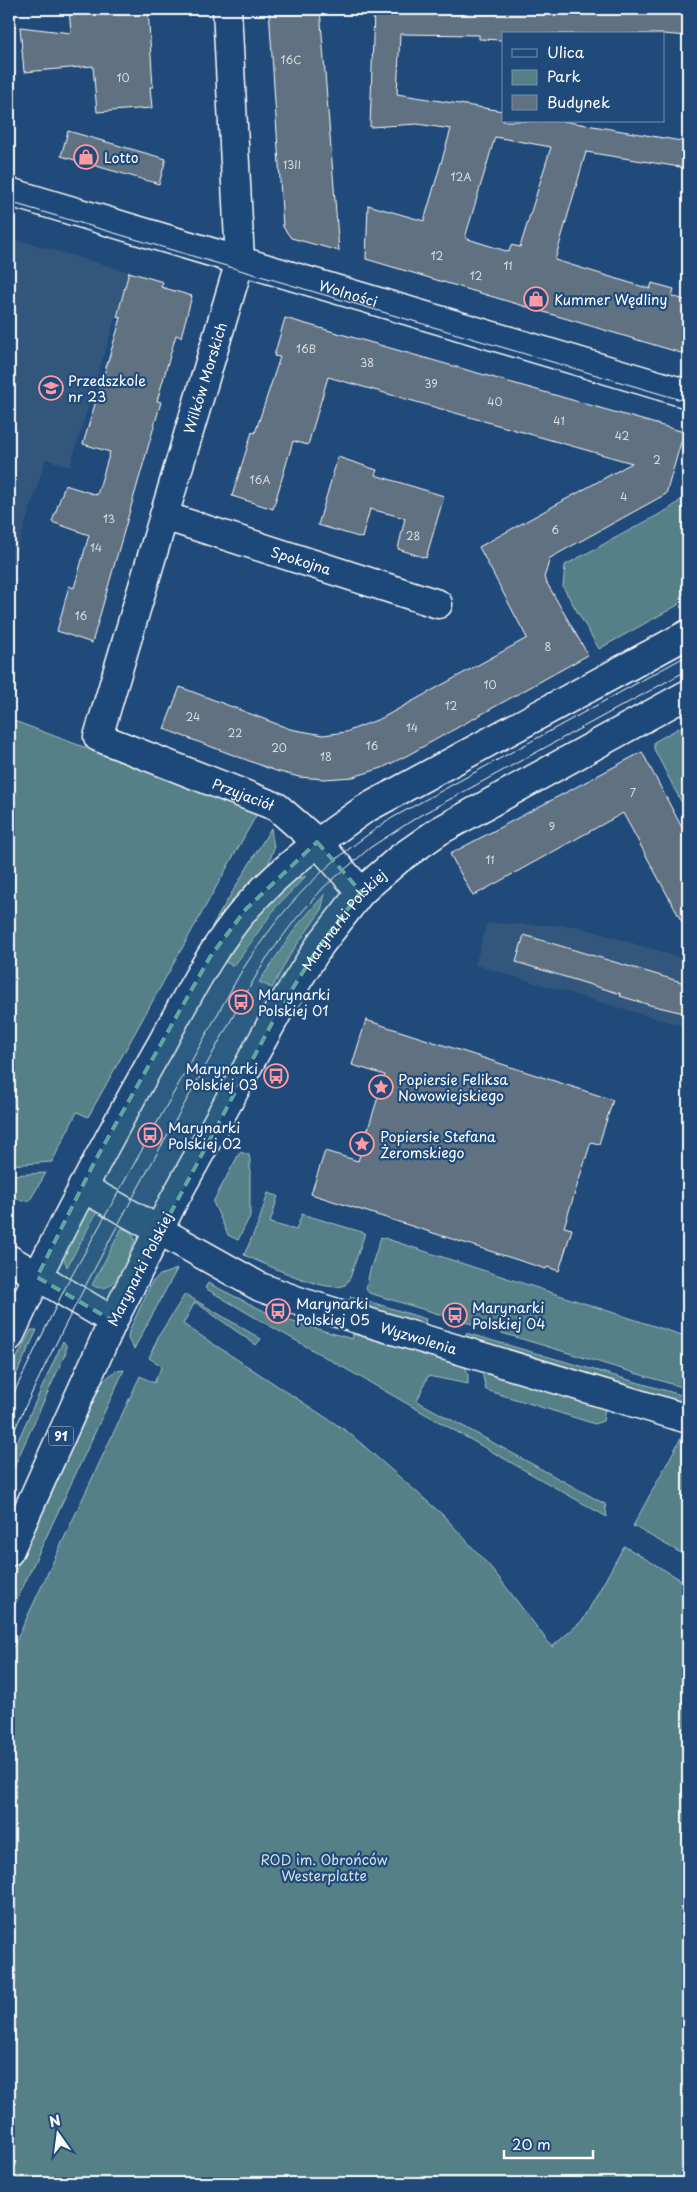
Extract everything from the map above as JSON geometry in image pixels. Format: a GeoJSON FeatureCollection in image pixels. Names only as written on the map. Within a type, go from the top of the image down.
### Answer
{"type":"FeatureCollection","features":[{"type":"Feature","properties":{"kind":"street","name":"Wilków Morskich"},"geometry":{"type":"LineString","coordinates":[[98,737],[240,261],[227,9]]}},
{"type":"Feature","properties":{"kind":"street","name":"Wolności"},"geometry":{"type":"LineString","coordinates":[[9,192],[688,394]]}},
{"type":"Feature","properties":{"kind":"street","name":"Spokojna"},"geometry":{"type":"LineString","coordinates":[[164,516],[438,604]]}},
{"type":"Feature","properties":{"kind":"street"},"geometry":{"type":"LineString","coordinates":[[9,1337],[82,1187],[210,957],[246,908],[283,871],[317,842],[365,809],[688,634]]}},
{"type":"Feature","properties":{"kind":"street","name":"Marynarki Polskiej"},"geometry":{"type":"LineString","coordinates":[[9,1552],[113,1321],[158,1230],[279,1010],[320,945],[361,892],[398,859],[439,831],[688,694]]}},
{"type":"Feature","properties":{"kind":"street","name":"Przyjaciół"},"geometry":{"type":"LineString","coordinates":[[98,737],[277,807],[317,842],[361,892]]}},
{"type":"Feature","properties":{"kind":"street","name":"Wyzwolenia"},"geometry":{"type":"LineString","coordinates":[[82,1187],[260,1287],[292,1299],[688,1419]]}},
{"type":"Feature","properties":{"kind":"street"},"geometry":{"type":"LineString","coordinates":[[9,1259],[113,1321]]}},
{"type":"Feature","properties":{"kind":"highlighted area"},"geometry":{"type":"Polygon","coordinates":[[[317,842],[361,892],[320,945],[279,1010],[113,1321],[37,1277],[96,1159],[210,957],[246,909],[317,842]]]}},
{"type":"Feature","properties":{"kind":"shaded area","name":"Przedszkole nr 23"},"geometry":{"type":"Polygon","coordinates":[[[9,237],[129,272],[70,467],[46,459],[17,550],[9,591],[9,237]]]}},
{"type":"Feature","properties":{"kind":"shaded area"},"geometry":{"type":"Polygon","coordinates":[[[487,923],[577,926],[688,960],[688,1028],[475,965],[487,923]]]}},
{"type":"Feature","properties":{"kind":"green space"},"geometry":{"type":"Polygon","coordinates":[[[688,468],[688,591],[681,595],[678,605],[599,649],[563,587],[565,565],[669,509],[682,499],[682,490],[688,468]]]}},
{"type":"Feature","properties":{"kind":"green space"},"geometry":{"type":"Polygon","coordinates":[[[9,719],[258,812],[88,1117],[77,1112],[52,1162],[9,1165],[9,719]]]}},
{"type":"Feature","properties":{"kind":"green space"},"geometry":{"type":"Polygon","coordinates":[[[688,723],[688,815],[654,749],[654,742],[688,723]]]}},
{"type":"Feature","properties":{"kind":"green space"},"geometry":{"type":"Polygon","coordinates":[[[271,828],[274,848],[268,866],[211,931],[212,926],[271,828]]]}},
{"type":"Feature","properties":{"kind":"green space"},"geometry":{"type":"Polygon","coordinates":[[[306,876],[276,907],[234,966],[225,962],[261,912],[284,889],[306,876]]]}},
{"type":"Feature","properties":{"kind":"green space"},"geometry":{"type":"Polygon","coordinates":[[[325,894],[321,911],[291,953],[272,988],[259,982],[297,926],[325,894]]]}},
{"type":"Feature","properties":{"kind":"green space"},"geometry":{"type":"Polygon","coordinates":[[[240,1152],[249,1155],[250,1160],[250,1216],[238,1240],[228,1235],[213,1202],[240,1152]]]}},
{"type":"Feature","properties":{"kind":"green space"},"geometry":{"type":"Polygon","coordinates":[[[46,1173],[30,1200],[22,1201],[9,1194],[9,1175],[46,1173]]]}},
{"type":"Feature","properties":{"kind":"green space"},"geometry":{"type":"Polygon","coordinates":[[[268,1193],[278,1196],[270,1223],[296,1230],[302,1214],[365,1233],[350,1278],[345,1285],[337,1287],[325,1286],[311,1282],[244,1255],[258,1224],[268,1193]]]}},
{"type":"Feature","properties":{"kind":"green space"},"geometry":{"type":"Polygon","coordinates":[[[92,1209],[97,1212],[67,1267],[63,1256],[81,1215],[84,1211],[92,1209]]]}},
{"type":"Feature","properties":{"kind":"green space"},"geometry":{"type":"Polygon","coordinates":[[[122,1228],[131,1232],[135,1240],[120,1274],[108,1287],[100,1288],[92,1285],[122,1228]]]}},
{"type":"Feature","properties":{"kind":"green space"},"geometry":{"type":"Polygon","coordinates":[[[381,1237],[688,1337],[688,1389],[369,1293],[366,1289],[370,1270],[381,1237]]]}},
{"type":"Feature","properties":{"kind":"green space"},"geometry":{"type":"Polygon","coordinates":[[[177,1269],[134,1349],[128,1339],[129,1331],[152,1282],[160,1275],[177,1269]]]}},
{"type":"Feature","properties":{"kind":"green space"},"geometry":{"type":"Polygon","coordinates":[[[208,1283],[276,1317],[352,1339],[353,1334],[465,1366],[468,1374],[468,1384],[428,1376],[417,1401],[605,1504],[607,1517],[256,1318],[205,1288],[208,1283]]]}},
{"type":"Feature","properties":{"kind":"green space","name":"ROD im. Obrońców Westerplatte"},"geometry":{"type":"Polygon","coordinates":[[[185,1294],[261,1339],[256,1345],[195,1302],[183,1324],[348,1432],[444,1516],[493,1570],[552,1647],[583,1620],[624,1546],[688,1584],[688,2183],[9,2183],[9,1656],[140,1376],[154,1383],[162,1366],[149,1358],[158,1337],[185,1294]]]}},
{"type":"Feature","properties":{"kind":"green space"},"geometry":{"type":"Polygon","coordinates":[[[351,1296],[426,1319],[425,1325],[349,1302],[351,1296]]]}},
{"type":"Feature","properties":{"kind":"green space"},"geometry":{"type":"Polygon","coordinates":[[[31,1330],[37,1330],[9,1390],[9,1373],[31,1330]]]}},
{"type":"Feature","properties":{"kind":"green space"},"geometry":{"type":"Polygon","coordinates":[[[466,1333],[688,1397],[688,1400],[680,1401],[465,1337],[466,1333]]]}},
{"type":"Feature","properties":{"kind":"green space"},"geometry":{"type":"Polygon","coordinates":[[[63,1341],[66,1345],[66,1352],[9,1478],[9,1460],[63,1341]]]}},
{"type":"Feature","properties":{"kind":"green space"},"geometry":{"type":"Polygon","coordinates":[[[124,1370],[9,1617],[9,1585],[102,1382],[115,1371],[124,1370]]]}},
{"type":"Feature","properties":{"kind":"green space"},"geometry":{"type":"Polygon","coordinates":[[[482,1372],[605,1408],[603,1421],[595,1424],[486,1390],[482,1372]]]}},
{"type":"Feature","properties":{"kind":"green space"},"geometry":{"type":"Polygon","coordinates":[[[682,1436],[688,1438],[688,1557],[633,1526],[682,1436]]]}},
{"type":"Feature","properties":{"kind":"building"},"geometry":{"type":"Polygon","coordinates":[[[69,9],[148,9],[153,87],[150,87],[152,108],[97,112],[93,66],[24,72],[20,27],[71,33],[69,9]]]}},
{"type":"Feature","properties":{"kind":"building"},"geometry":{"type":"Polygon","coordinates":[[[269,9],[320,9],[339,251],[291,238],[283,227],[269,9]]]}},
{"type":"Feature","properties":{"kind":"building"},"geometry":{"type":"Polygon","coordinates":[[[374,9],[688,9],[688,36],[664,34],[664,32],[502,32],[502,40],[479,39],[479,35],[400,34],[397,94],[502,111],[502,122],[569,122],[687,142],[686,168],[586,152],[555,260],[650,289],[652,283],[674,289],[672,296],[688,301],[688,355],[366,259],[368,205],[424,221],[451,129],[417,124],[370,127],[374,9]],[[495,137],[465,238],[509,252],[511,245],[520,247],[551,147],[495,137]]]}},
{"type":"Feature","properties":{"kind":"building"},"geometry":{"type":"Polygon","coordinates":[[[68,131],[166,159],[159,184],[61,156],[68,131]]]}},
{"type":"Feature","properties":{"kind":"building"},"geometry":{"type":"Polygon","coordinates":[[[129,272],[163,282],[161,287],[192,296],[181,337],[176,335],[157,401],[161,402],[92,643],[57,631],[69,586],[74,588],[89,535],[52,522],[65,485],[97,495],[110,452],[83,444],[121,318],[117,317],[129,272]]]}},
{"type":"Feature","properties":{"kind":"building"},"geometry":{"type":"Polygon","coordinates":[[[285,318],[684,432],[666,494],[550,558],[544,578],[588,655],[408,755],[382,768],[353,777],[324,779],[299,777],[276,771],[164,729],[180,687],[290,729],[323,735],[346,732],[382,718],[527,638],[479,547],[632,463],[328,377],[308,445],[293,441],[273,509],[232,496],[252,432],[255,433],[280,357],[274,356],[285,318]]]}},
{"type":"Feature","properties":{"kind":"building"},"geometry":{"type":"Polygon","coordinates":[[[338,457],[377,470],[375,475],[444,496],[426,558],[398,549],[405,518],[370,509],[362,538],[318,525],[338,457]]]}},
{"type":"Feature","properties":{"kind":"building"},"geometry":{"type":"Polygon","coordinates":[[[642,752],[688,839],[688,933],[623,813],[473,896],[450,854],[642,752]]]}},
{"type":"Feature","properties":{"kind":"building"},"geometry":{"type":"Polygon","coordinates":[[[524,935],[688,984],[688,1014],[620,996],[621,994],[516,962],[524,935]]]}},
{"type":"Feature","properties":{"kind":"building"},"geometry":{"type":"Polygon","coordinates":[[[366,1020],[613,1100],[599,1144],[591,1142],[564,1227],[572,1229],[559,1271],[547,1267],[546,1269],[311,1194],[325,1151],[358,1161],[385,1075],[352,1065],[366,1020]]]}},
{"type":"Feature","properties":{"kind":"tram line"},"geometry":{"type":"LineString","coordinates":[[9,202],[688,402]]}},
{"type":"Feature","properties":{"kind":"tram line"},"geometry":{"type":"LineString","coordinates":[[9,1403],[65,1288],[241,972],[257,947],[290,905],[326,868],[392,818],[688,655]]}},
{"type":"Feature","properties":{"kind":"tram line"},"geometry":{"type":"LineString","coordinates":[[9,1442],[91,1275],[241,1002],[266,959],[295,920],[324,887],[371,847],[419,816],[688,670]]}},
{"type":"Feature","properties":{"kind":"place","name":"Lotto"},"geometry":{"type":"Point","coordinates":[86,157]}},
{"type":"Feature","properties":{"kind":"place","name":"Kummer Wędliny"},"geometry":{"type":"Point","coordinates":[536,299]}},
{"type":"Feature","properties":{"kind":"place","name":"Przedszkole nr 23"},"geometry":{"type":"Point","coordinates":[51,388]}},
{"type":"Feature","properties":{"kind":"place","name":"Marynarki Polskiej 01"},"geometry":{"type":"Point","coordinates":[241,1002]}},
{"type":"Feature","properties":{"kind":"place","name":"Marynarki Polskiej 03"},"geometry":{"type":"Point","coordinates":[276,1076]}},
{"type":"Feature","properties":{"kind":"place","name":"Popiersie Feliksa Nowowiejskiego"},"geometry":{"type":"Point","coordinates":[381,1087]}},
{"type":"Feature","properties":{"kind":"place","name":"Marynarki Polskiej 02"},"geometry":{"type":"Point","coordinates":[150,1135]}},
{"type":"Feature","properties":{"kind":"place","name":"Popiersie Stefana Żeromskiego"},"geometry":{"type":"Point","coordinates":[362,1144]}},
{"type":"Feature","properties":{"kind":"place","name":"Marynarki Polskiej 05"},"geometry":{"type":"Point","coordinates":[278,1311]}},
{"type":"Feature","properties":{"kind":"place","name":"Marynarki Polskiej 04"},"geometry":{"type":"Point","coordinates":[455,1315]}}]}
